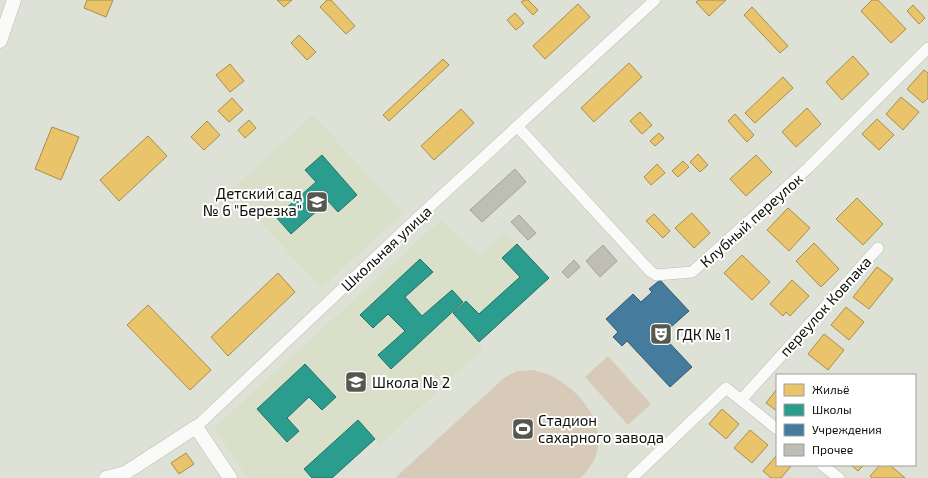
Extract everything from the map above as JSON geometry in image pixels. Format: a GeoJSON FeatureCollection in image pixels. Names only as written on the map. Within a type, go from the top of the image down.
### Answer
{"type":"FeatureCollection","features":[{"type":"Feature","properties":{"kind":"street"},"geometry":{"type":"LineString","coordinates":[[0,42],[14,0]]}},
{"type":"Feature","properties":{"kind":"street","name":"Школьная улица"},"geometry":{"type":"LineString","coordinates":[[106,478],[124,473],[196,427],[414,221],[655,0]]}},
{"type":"Feature","properties":{"kind":"street","name":"Клубный переулок"},"geometry":{"type":"LineString","coordinates":[[517,126],[650,271],[656,275],[692,272],[810,167],[928,48]]}},
{"type":"Feature","properties":{"kind":"street","name":"переулок Ковпака"},"geometry":{"type":"LineString","coordinates":[[740,400],[878,248]]}},
{"type":"Feature","properties":{"kind":"street"},"geometry":{"type":"LineString","coordinates":[[632,478],[726,388],[776,428]]}},
{"type":"Feature","properties":{"kind":"street"},"geometry":{"type":"LineString","coordinates":[[196,427],[230,478]]}},
{"type":"Feature","properties":{"kind":"street"},"geometry":{"type":"LineString","coordinates":[[823,466],[839,478]]}},
{"type":"Feature","properties":{"kind":"shaded area","name":"Детский сад № 6 \"Березка\""},"geometry":{"type":"Polygon","coordinates":[[[313,115],[403,213],[321,288],[231,190],[313,115]]]}},
{"type":"Feature","properties":{"kind":"shaded area","name":"Школа № 2"},"geometry":{"type":"Polygon","coordinates":[[[441,220],[480,256],[504,233],[517,244],[549,278],[478,343],[483,349],[379,446],[375,439],[332,478],[247,478],[214,428],[441,220]]]}},
{"type":"Feature","properties":{"kind":"shaded area"},"geometry":{"type":"Polygon","coordinates":[[[608,356],[651,404],[628,425],[585,377],[608,356]]]}},
{"type":"Feature","properties":{"kind":"shaded area","name":"Стадион сахарного завода"},"geometry":{"type":"Polygon","coordinates":[[[533,370],[550,375],[564,384],[577,395],[587,407],[595,421],[598,435],[597,450],[592,464],[580,478],[395,478],[504,378],[517,371],[533,370]]]}},
{"type":"Feature","properties":{"kind":"building: Жильё"},"geometry":{"type":"Polygon","coordinates":[[[87,0],[113,0],[106,17],[84,8],[87,0]]]}},
{"type":"Feature","properties":{"kind":"building: Жильё"},"geometry":{"type":"Polygon","coordinates":[[[277,0],[292,0],[284,7],[277,0]]]}},
{"type":"Feature","properties":{"kind":"building: Жильё"},"geometry":{"type":"Polygon","coordinates":[[[327,0],[331,0],[355,26],[346,34],[320,7],[327,0]]]}},
{"type":"Feature","properties":{"kind":"building: Жильё"},"geometry":{"type":"Polygon","coordinates":[[[528,0],[538,10],[533,15],[521,2],[528,0]]]}},
{"type":"Feature","properties":{"kind":"building: Жильё"},"geometry":{"type":"Polygon","coordinates":[[[699,0],[726,0],[709,16],[696,2],[699,0]]]}},
{"type":"Feature","properties":{"kind":"building: Жильё"},"geometry":{"type":"Polygon","coordinates":[[[872,0],[878,0],[906,29],[891,43],[861,11],[872,0]]]}},
{"type":"Feature","properties":{"kind":"building: Жильё"},"geometry":{"type":"Polygon","coordinates":[[[578,4],[590,17],[545,59],[533,46],[578,4]]]}},
{"type":"Feature","properties":{"kind":"building: Жильё"},"geometry":{"type":"Polygon","coordinates":[[[913,5],[925,18],[919,24],[907,11],[913,5]]]}},
{"type":"Feature","properties":{"kind":"building: Жильё"},"geometry":{"type":"Polygon","coordinates":[[[752,7],[788,46],[780,53],[744,15],[752,7]]]}},
{"type":"Feature","properties":{"kind":"building: Жильё"},"geometry":{"type":"Polygon","coordinates":[[[515,13],[524,23],[516,30],[507,20],[515,13]]]}},
{"type":"Feature","properties":{"kind":"building: Жильё"},"geometry":{"type":"Polygon","coordinates":[[[299,35],[316,52],[307,60],[291,43],[299,35]]]}},
{"type":"Feature","properties":{"kind":"building: Жильё"},"geometry":{"type":"Polygon","coordinates":[[[853,56],[869,74],[842,100],[826,82],[853,56]]]}},
{"type":"Feature","properties":{"kind":"building: Жильё"},"geometry":{"type":"Polygon","coordinates":[[[443,59],[449,65],[389,121],[383,115],[443,59]]]}},
{"type":"Feature","properties":{"kind":"building: Жильё"},"geometry":{"type":"Polygon","coordinates":[[[629,63],[642,77],[594,122],[581,108],[629,63]]]}},
{"type":"Feature","properties":{"kind":"building: Жильё"},"geometry":{"type":"Polygon","coordinates":[[[230,64],[244,81],[230,92],[216,75],[230,64]]]}},
{"type":"Feature","properties":{"kind":"building: Жильё"},"geometry":{"type":"Polygon","coordinates":[[[924,70],[928,73],[928,98],[923,103],[907,89],[924,70]]]}},
{"type":"Feature","properties":{"kind":"building: Жильё"},"geometry":{"type":"Polygon","coordinates":[[[783,77],[793,88],[755,123],[745,113],[783,77]]]}},
{"type":"Feature","properties":{"kind":"building: Жильё"},"geometry":{"type":"Polygon","coordinates":[[[901,97],[919,112],[903,130],[886,114],[901,97]]]}},
{"type":"Feature","properties":{"kind":"building: Жильё"},"geometry":{"type":"Polygon","coordinates":[[[232,98],[243,110],[229,122],[218,111],[232,98]]]}},
{"type":"Feature","properties":{"kind":"building: Жильё"},"geometry":{"type":"Polygon","coordinates":[[[807,108],[821,124],[796,147],[782,132],[807,108]]]}},
{"type":"Feature","properties":{"kind":"building: Жильё"},"geometry":{"type":"Polygon","coordinates":[[[461,109],[474,123],[434,160],[421,146],[461,109]]]}},
{"type":"Feature","properties":{"kind":"building: Жильё"},"geometry":{"type":"Polygon","coordinates":[[[640,112],[652,125],[642,134],[630,121],[640,112]]]}},
{"type":"Feature","properties":{"kind":"building: Жильё"},"geometry":{"type":"Polygon","coordinates":[[[735,114],[754,135],[747,142],[728,121],[735,114]]]}},
{"type":"Feature","properties":{"kind":"building: Жильё"},"geometry":{"type":"Polygon","coordinates":[[[877,119],[894,135],[879,150],[862,134],[877,119]]]}},
{"type":"Feature","properties":{"kind":"building: Жильё"},"geometry":{"type":"Polygon","coordinates":[[[249,120],[256,128],[245,138],[238,130],[249,120]]]}},
{"type":"Feature","properties":{"kind":"building: Жильё"},"geometry":{"type":"Polygon","coordinates":[[[207,121],[220,135],[204,150],[191,137],[207,121]]]}},
{"type":"Feature","properties":{"kind":"building: Жильё"},"geometry":{"type":"Polygon","coordinates":[[[52,127],[79,137],[61,180],[35,169],[52,127]]]}},
{"type":"Feature","properties":{"kind":"building: Жильё"},"geometry":{"type":"Polygon","coordinates":[[[659,133],[664,138],[655,146],[650,141],[659,133]]]}},
{"type":"Feature","properties":{"kind":"building: Жильё"},"geometry":{"type":"Polygon","coordinates":[[[148,136],[167,156],[119,201],[100,180],[148,136]]]}},
{"type":"Feature","properties":{"kind":"building: Жильё"},"geometry":{"type":"Polygon","coordinates":[[[698,154],[708,165],[700,172],[690,162],[698,154]]]}},
{"type":"Feature","properties":{"kind":"building: Жильё"},"geometry":{"type":"Polygon","coordinates":[[[756,155],[772,172],[746,196],[730,179],[756,155]]]}},
{"type":"Feature","properties":{"kind":"building: Жильё"},"geometry":{"type":"Polygon","coordinates":[[[683,161],[689,167],[678,177],[672,171],[683,161]]]}},
{"type":"Feature","properties":{"kind":"building: Жильё"},"geometry":{"type":"Polygon","coordinates":[[[657,164],[665,173],[651,185],[644,177],[657,164]]]}},
{"type":"Feature","properties":{"kind":"building: Жильё"},"geometry":{"type":"Polygon","coordinates":[[[857,198],[883,224],[863,245],[836,219],[857,198]]]}},
{"type":"Feature","properties":{"kind":"building: Жильё"},"geometry":{"type":"Polygon","coordinates":[[[788,208],[810,228],[789,251],[767,230],[788,208]]]}},
{"type":"Feature","properties":{"kind":"building: Жильё"},"geometry":{"type":"Polygon","coordinates":[[[692,213],[710,233],[694,248],[675,228],[692,213]]]}},
{"type":"Feature","properties":{"kind":"building: Жильё"},"geometry":{"type":"Polygon","coordinates":[[[654,214],[670,231],[663,238],[646,221],[654,214]]]}},
{"type":"Feature","properties":{"kind":"building: Жильё"},"geometry":{"type":"Polygon","coordinates":[[[814,243],[839,269],[821,287],[796,261],[814,243]]]}},
{"type":"Feature","properties":{"kind":"building: Жильё"},"geometry":{"type":"Polygon","coordinates":[[[742,255],[770,282],[752,300],[724,273],[742,255]]]}},
{"type":"Feature","properties":{"kind":"building: Жильё"},"geometry":{"type":"Polygon","coordinates":[[[877,267],[893,279],[869,309],[853,297],[877,267]]]}},
{"type":"Feature","properties":{"kind":"building: Жильё"},"geometry":{"type":"Polygon","coordinates":[[[278,273],[295,292],[228,356],[211,337],[278,273]]]}},
{"type":"Feature","properties":{"kind":"building: Жильё"},"geometry":{"type":"Polygon","coordinates":[[[792,280],[809,296],[790,316],[786,312],[783,316],[770,304],[792,280]]]}},
{"type":"Feature","properties":{"kind":"building: Жильё"},"geometry":{"type":"Polygon","coordinates":[[[148,305],[211,370],[190,390],[127,325],[148,305]]]}},
{"type":"Feature","properties":{"kind":"building: Жильё"},"geometry":{"type":"Polygon","coordinates":[[[846,307],[864,322],[849,340],[831,325],[846,307]]]}},
{"type":"Feature","properties":{"kind":"building: Жильё"},"geometry":{"type":"Polygon","coordinates":[[[824,334],[844,350],[828,370],[808,354],[824,334]]]}},
{"type":"Feature","properties":{"kind":"building: Жильё"},"geometry":{"type":"Polygon","coordinates":[[[776,390],[776,410],[766,403],[776,390]]]}},
{"type":"Feature","properties":{"kind":"building: Жильё"},"geometry":{"type":"Polygon","coordinates":[[[722,409],[739,424],[726,439],[709,424],[722,409]]]}},
{"type":"Feature","properties":{"kind":"building: Жильё"},"geometry":{"type":"Polygon","coordinates":[[[750,430],[768,445],[752,463],[734,448],[750,430]]]}},
{"type":"Feature","properties":{"kind":"building: Жильё"},"geometry":{"type":"Polygon","coordinates":[[[186,453],[194,464],[179,474],[171,463],[186,453]]]}},
{"type":"Feature","properties":{"kind":"building: Жильё"},"geometry":{"type":"Polygon","coordinates":[[[776,456],[776,466],[791,466],[781,478],[771,478],[763,471],[776,456]]]}},
{"type":"Feature","properties":{"kind":"building: Жильё"},"geometry":{"type":"Polygon","coordinates":[[[852,466],[863,466],[858,471],[852,466]]]}},
{"type":"Feature","properties":{"kind":"building: Жильё"},"geometry":{"type":"Polygon","coordinates":[[[879,466],[891,466],[905,478],[872,478],[870,476],[879,466]]]}},
{"type":"Feature","properties":{"kind":"building: Школы"},"geometry":{"type":"Polygon","coordinates":[[[322,155],[357,195],[338,212],[328,201],[291,234],[276,217],[316,182],[305,170],[322,155]]]}},
{"type":"Feature","properties":{"kind":"building: Школы"},"geometry":{"type":"Polygon","coordinates":[[[517,244],[549,278],[479,342],[453,313],[466,301],[479,314],[520,277],[502,258],[517,244]]]}},
{"type":"Feature","properties":{"kind":"building: Школы"},"geometry":{"type":"Polygon","coordinates":[[[420,259],[433,272],[405,297],[422,316],[452,290],[463,302],[391,369],[378,355],[405,331],[388,314],[373,328],[360,315],[420,259]]]}},
{"type":"Feature","properties":{"kind":"building: Школы"},"geometry":{"type":"Polygon","coordinates":[[[305,364],[336,397],[322,410],[309,397],[287,418],[299,431],[287,442],[257,409],[305,364]]]}},
{"type":"Feature","properties":{"kind":"building: Школы"},"geometry":{"type":"Polygon","coordinates":[[[358,420],[375,439],[332,478],[312,478],[304,469],[358,420]]]}},
{"type":"Feature","properties":{"kind":"building: Учреждения"},"geometry":{"type":"Polygon","coordinates":[[[660,280],[689,311],[662,335],[692,367],[670,387],[627,341],[622,346],[613,337],[618,332],[606,319],[633,294],[641,302],[652,292],[649,289],[660,280]]]}},
{"type":"Feature","properties":{"kind":"building: Прочее"},"geometry":{"type":"Polygon","coordinates":[[[515,169],[526,182],[482,222],[470,210],[515,169]]]}},
{"type":"Feature","properties":{"kind":"building: Прочее"},"geometry":{"type":"Polygon","coordinates":[[[519,215],[536,233],[528,240],[511,222],[519,215]]]}},
{"type":"Feature","properties":{"kind":"building: Прочее"},"geometry":{"type":"Polygon","coordinates":[[[603,245],[617,261],[600,277],[586,261],[603,245]]]}},
{"type":"Feature","properties":{"kind":"building: Прочее"},"geometry":{"type":"Polygon","coordinates":[[[574,260],[580,267],[568,278],[562,272],[574,260]]]}},
{"type":"Feature","properties":{"kind":"place","name":"Детский сад № 6 \"Березка\""},"geometry":{"type":"Point","coordinates":[317,202]}},
{"type":"Feature","properties":{"kind":"place","name":"ГДК № 1"},"geometry":{"type":"Point","coordinates":[661,334]}},
{"type":"Feature","properties":{"kind":"place","name":"Школа № 2"},"geometry":{"type":"Point","coordinates":[356,382]}},
{"type":"Feature","properties":{"kind":"place","name":"Стадион сахарного завода"},"geometry":{"type":"Point","coordinates":[523,429]}}]}
